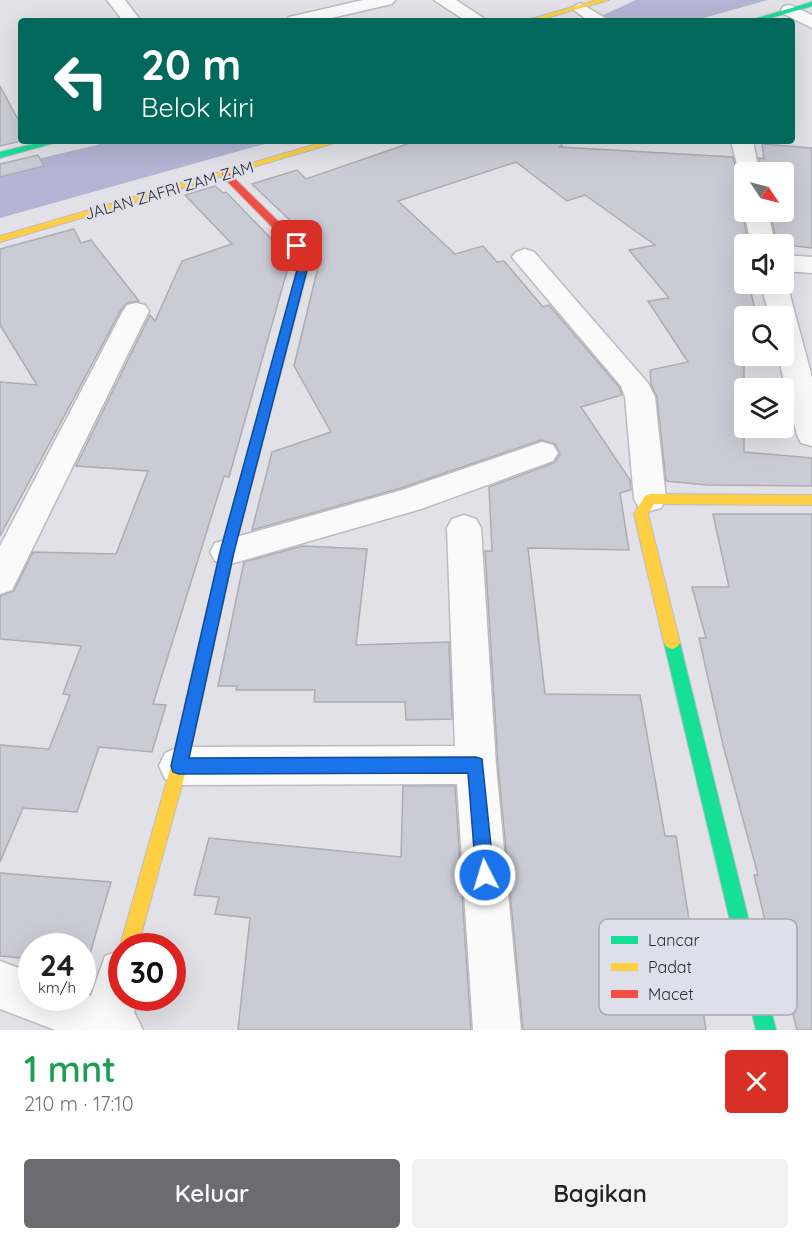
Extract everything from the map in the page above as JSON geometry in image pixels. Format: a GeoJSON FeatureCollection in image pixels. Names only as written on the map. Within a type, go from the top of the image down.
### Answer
{"type":"FeatureCollection","features":[{"type":"Feature","properties":{"kind":"street"},"geometry":{"type":"LineString","coordinates":[[308,18],[386,0]]}},
{"type":"Feature","properties":{"kind":"street"},"geometry":{"type":"LineString","coordinates":[[443,0],[474,18]]}},
{"type":"Feature","properties":{"kind":"street"},"geometry":{"type":"LineString","coordinates":[[540,18],[605,0]]}},
{"type":"Feature","properties":{"kind":"street"},"geometry":{"type":"LineString","coordinates":[[121,1],[130,18]]}},
{"type":"Feature","properties":{"kind":"street"},"geometry":{"type":"LineString","coordinates":[[762,18],[812,4]]}},
{"type":"Feature","properties":{"kind":"street"},"geometry":{"type":"LineString","coordinates":[[580,8],[596,18]]}},
{"type":"Feature","properties":{"kind":"street"},"geometry":{"type":"LineString","coordinates":[[790,10],[812,23]]}},
{"type":"Feature","properties":{"kind":"street"},"geometry":{"type":"LineString","coordinates":[[0,155],[45,144]]}},
{"type":"Feature","properties":{"kind":"street","name":"JALAN ZAFRI ZAM ZAM"},"geometry":{"type":"LineString","coordinates":[[0,238],[328,144]]}},
{"type":"Feature","properties":{"kind":"street"},"geometry":{"type":"LineString","coordinates":[[743,144],[746,162]]}},
{"type":"Feature","properties":{"kind":"street"},"geometry":{"type":"LineString","coordinates":[[133,933],[179,766],[227,552],[302,270],[303,255],[297,246],[225,174]]}},
{"type":"Feature","properties":{"kind":"street"},"geometry":{"type":"LineString","coordinates":[[525,257],[634,383],[640,397],[650,499],[641,514],[739,919]]}},
{"type":"Feature","properties":{"kind":"street"},"geometry":{"type":"LineString","coordinates":[[794,264],[812,265]]}},
{"type":"Feature","properties":{"kind":"street"},"geometry":{"type":"LineString","coordinates":[[2,573],[136,311]]}},
{"type":"Feature","properties":{"kind":"street"},"geometry":{"type":"LineString","coordinates":[[794,362],[812,435]]}},
{"type":"Feature","properties":{"kind":"street"},"geometry":{"type":"LineString","coordinates":[[227,552],[409,500],[542,453]]}},
{"type":"Feature","properties":{"kind":"street"},"geometry":{"type":"LineString","coordinates":[[650,499],[812,500]]}},
{"type":"Feature","properties":{"kind":"street"},"geometry":{"type":"LineString","coordinates":[[464,528],[476,765],[497,1030]]}},
{"type":"Feature","properties":{"kind":"street"},"geometry":{"type":"LineString","coordinates":[[179,766],[476,765]]}},
{"type":"Feature","properties":{"kind":"street"},"geometry":{"type":"LineString","coordinates":[[0,985],[18,992]]}},
{"type":"Feature","properties":{"kind":"street"},"geometry":{"type":"LineString","coordinates":[[66,1011],[110,1029],[114,1011]]}},
{"type":"Feature","properties":{"kind":"street"},"geometry":{"type":"LineString","coordinates":[[762,1015],[766,1030]]}},
{"type":"Feature","properties":{"kind":"water"},"geometry":{"type":"Polygon","coordinates":[[[636,0],[768,0],[704,18],[593,18],[636,0]]]}},
{"type":"Feature","properties":{"kind":"water"},"geometry":{"type":"Polygon","coordinates":[[[100,144],[264,144],[0,218],[0,168],[100,144]]]}},
{"type":"Feature","properties":{"kind":"building"},"geometry":{"type":"Polygon","coordinates":[[[0,86],[18,119],[18,142],[0,146],[0,86]]]}},
{"type":"Feature","properties":{"kind":"building"},"geometry":{"type":"Polygon","coordinates":[[[407,144],[562,144],[559,147],[733,157],[734,222],[744,222],[747,234],[734,234],[734,294],[751,294],[754,306],[734,306],[734,366],[744,366],[744,378],[734,378],[734,438],[744,438],[744,452],[812,458],[812,486],[707,485],[666,481],[657,397],[651,384],[650,370],[688,362],[648,301],[669,298],[629,250],[655,245],[585,195],[567,201],[516,162],[398,201],[455,254],[483,246],[497,262],[504,261],[543,307],[549,305],[619,387],[622,395],[581,407],[630,480],[631,490],[620,493],[629,550],[528,548],[545,694],[640,695],[665,836],[676,836],[689,919],[599,919],[599,1015],[704,1015],[706,1030],[523,1030],[498,765],[485,551],[492,551],[489,487],[554,463],[560,454],[555,444],[541,440],[401,488],[252,530],[272,452],[331,432],[294,366],[319,263],[315,252],[298,228],[252,184],[297,170],[306,179],[407,144]]]}},
{"type":"Feature","properties":{"kind":"building"},"geometry":{"type":"Polygon","coordinates":[[[762,144],[812,148],[812,248],[794,246],[794,234],[775,234],[772,222],[794,222],[794,162],[760,162],[759,158],[764,159],[762,144]]]}},
{"type":"Feature","properties":{"kind":"building"},"geometry":{"type":"Polygon","coordinates":[[[38,155],[44,166],[0,177],[0,164],[38,155]]]}},
{"type":"Feature","properties":{"kind":"building"},"geometry":{"type":"Polygon","coordinates":[[[215,186],[223,193],[226,192],[288,256],[289,264],[229,477],[224,476],[153,704],[166,705],[152,752],[99,747],[77,812],[23,808],[0,862],[0,745],[49,749],[70,695],[63,694],[81,646],[0,639],[0,596],[14,591],[33,552],[116,554],[148,471],[76,466],[150,315],[155,321],[182,261],[232,244],[185,195],[215,186]]]}},
{"type":"Feature","properties":{"kind":"building"},"geometry":{"type":"Polygon","coordinates":[[[74,229],[81,243],[91,240],[139,301],[127,303],[121,310],[0,536],[0,382],[37,385],[0,325],[0,249],[74,229]]]}},
{"type":"Feature","properties":{"kind":"building"},"geometry":{"type":"Polygon","coordinates":[[[713,514],[812,514],[812,1030],[797,1030],[793,1015],[797,1015],[797,919],[765,919],[754,875],[758,875],[723,745],[699,638],[706,638],[692,587],[729,587],[713,514]]]}},
{"type":"Feature","properties":{"kind":"building"},"geometry":{"type":"Polygon","coordinates":[[[302,546],[367,549],[356,645],[449,642],[452,719],[406,720],[405,702],[314,702],[315,690],[236,690],[237,686],[218,686],[244,562],[302,546]]]}},
{"type":"Feature","properties":{"kind":"building"},"geometry":{"type":"Polygon","coordinates":[[[403,786],[455,786],[471,1030],[238,1030],[250,918],[215,914],[219,897],[194,895],[209,838],[401,857],[403,786]]]}},
{"type":"Feature","properties":{"kind":"building"},"geometry":{"type":"Polygon","coordinates":[[[0,873],[111,882],[96,933],[18,933],[18,958],[0,956],[0,873]]]}},
{"type":"Feature","properties":{"kind":"traffic: fast"},"geometry":{"type":"LineString","coordinates":[[763,18],[812,4]]}},
{"type":"Feature","properties":{"kind":"traffic: fast"},"geometry":{"type":"LineString","coordinates":[[0,155],[45,144]]}},
{"type":"Feature","properties":{"kind":"traffic: fast"},"geometry":{"type":"LineString","coordinates":[[192,709],[227,552],[304,264],[298,249],[280,229]]}},
{"type":"Feature","properties":{"kind":"traffic: fast"},"geometry":{"type":"LineString","coordinates":[[672,643],[739,919]]}},
{"type":"Feature","properties":{"kind":"traffic: fast"},"geometry":{"type":"LineString","coordinates":[[762,1015],[766,1030]]}},
{"type":"Feature","properties":{"kind":"traffic: slow"},"geometry":{"type":"LineString","coordinates":[[539,18],[605,0]]}},
{"type":"Feature","properties":{"kind":"traffic: slow"},"geometry":{"type":"LineString","coordinates":[[0,239],[327,144]]}},
{"type":"Feature","properties":{"kind":"traffic: slow"},"geometry":{"type":"LineString","coordinates":[[672,643],[641,514],[650,499],[812,500]]}},
{"type":"Feature","properties":{"kind":"traffic: slow"},"geometry":{"type":"LineString","coordinates":[[133,933],[179,766],[192,709]]}},
{"type":"Feature","properties":{"kind":"traffic: jam"},"geometry":{"type":"LineString","coordinates":[[225,174],[280,229]]}},
{"type":"Feature","properties":{"kind":"route"},"geometry":{"type":"LineString","coordinates":[[297,246],[303,255],[302,270],[227,552],[203,669],[179,766],[476,765],[485,875]]}}]}
